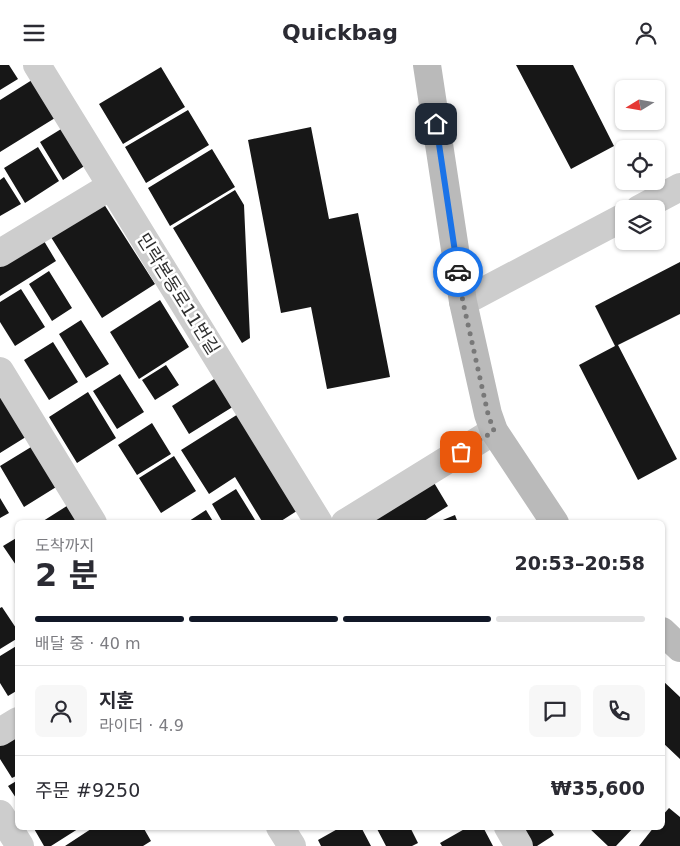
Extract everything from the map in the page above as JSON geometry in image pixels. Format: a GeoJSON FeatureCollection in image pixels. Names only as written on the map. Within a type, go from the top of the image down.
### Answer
{"type":"FeatureCollection","features":[{"type":"Feature","properties":{"kind":"main road"},"geometry":{"type":"LineString","coordinates":[[427,65],[463,302],[488,414],[494,431],[553,520]]}},
{"type":"Feature","properties":{"kind":"main road"},"geometry":{"type":"LineString","coordinates":[[665,634],[680,648]]}},
{"type":"Feature","properties":{"kind":"street","name":"민락본동로11번길"},"geometry":{"type":"LineString","coordinates":[[37,65],[317,520]]}},
{"type":"Feature","properties":{"kind":"street"},"geometry":{"type":"LineString","coordinates":[[0,253],[111,186]]}},
{"type":"Feature","properties":{"kind":"street"},"geometry":{"type":"LineString","coordinates":[[656,200],[680,187]]}},
{"type":"Feature","properties":{"kind":"street"},"geometry":{"type":"LineString","coordinates":[[463,302],[615,222]]}},
{"type":"Feature","properties":{"kind":"street"},"geometry":{"type":"LineString","coordinates":[[0,371],[91,520]]}},
{"type":"Feature","properties":{"kind":"street"},"geometry":{"type":"LineString","coordinates":[[350,520],[494,431]]}},
{"type":"Feature","properties":{"kind":"street"},"geometry":{"type":"LineString","coordinates":[[0,732],[15,723]]}},
{"type":"Feature","properties":{"kind":"street"},"geometry":{"type":"LineString","coordinates":[[0,814],[20,846]]}},
{"type":"Feature","properties":{"kind":"street"},"geometry":{"type":"LineString","coordinates":[[282,830],[292,846]]}},
{"type":"Feature","properties":{"kind":"street"},"geometry":{"type":"LineString","coordinates":[[510,830],[520,846]]}},
{"type":"Feature","properties":{"kind":"building"},"geometry":{"type":"Polygon","coordinates":[[[0,65],[9,65],[18,79],[0,90],[0,65]]]}},
{"type":"Feature","properties":{"kind":"building"},"geometry":{"type":"Polygon","coordinates":[[[516,65],[573,65],[614,146],[571,169],[516,65]]]}},
{"type":"Feature","properties":{"kind":"building"},"geometry":{"type":"Polygon","coordinates":[[[161,67],[185,107],[123,144],[99,104],[161,67]]]}},
{"type":"Feature","properties":{"kind":"building"},"geometry":{"type":"Polygon","coordinates":[[[32,80],[55,118],[0,152],[0,100],[32,80]]]}},
{"type":"Feature","properties":{"kind":"building"},"geometry":{"type":"Polygon","coordinates":[[[188,110],[209,145],[146,183],[125,147],[188,110]]]}},
{"type":"Feature","properties":{"kind":"building"},"geometry":{"type":"Polygon","coordinates":[[[66,126],[89,163],[63,180],[40,142],[66,126]]]}},
{"type":"Feature","properties":{"kind":"building"},"geometry":{"type":"Polygon","coordinates":[[[311,127],[329,219],[358,213],[390,377],[327,389],[311,307],[281,313],[248,140],[311,127]]]}},
{"type":"Feature","properties":{"kind":"building"},"geometry":{"type":"Polygon","coordinates":[[[38,147],[59,181],[25,203],[4,168],[38,147]]]}},
{"type":"Feature","properties":{"kind":"building"},"geometry":{"type":"Polygon","coordinates":[[[212,149],[235,187],[170,226],[148,188],[212,149]]]}},
{"type":"Feature","properties":{"kind":"building"},"geometry":{"type":"Polygon","coordinates":[[[4,177],[21,204],[0,216],[0,180],[4,177]]]}},
{"type":"Feature","properties":{"kind":"building"},"geometry":{"type":"Polygon","coordinates":[[[235,190],[244,205],[250,338],[242,343],[173,228],[235,190]]]}},
{"type":"Feature","properties":{"kind":"building"},"geometry":{"type":"Polygon","coordinates":[[[102,201],[155,284],[102,318],[49,234],[102,201]]]}},
{"type":"Feature","properties":{"kind":"building"},"geometry":{"type":"Polygon","coordinates":[[[41,236],[56,261],[0,296],[0,262],[41,236]]]}},
{"type":"Feature","properties":{"kind":"building"},"geometry":{"type":"Polygon","coordinates":[[[680,262],[680,314],[618,345],[677,459],[638,480],[579,365],[615,346],[595,306],[680,262]]]}},
{"type":"Feature","properties":{"kind":"building"},"geometry":{"type":"Polygon","coordinates":[[[49,271],[72,308],[52,321],[29,284],[49,271]]]}},
{"type":"Feature","properties":{"kind":"building"},"geometry":{"type":"Polygon","coordinates":[[[21,289],[45,327],[15,346],[0,322],[0,302],[21,289]]]}},
{"type":"Feature","properties":{"kind":"building"},"geometry":{"type":"Polygon","coordinates":[[[160,300],[189,347],[139,379],[110,332],[160,300]]]}},
{"type":"Feature","properties":{"kind":"building"},"geometry":{"type":"Polygon","coordinates":[[[81,320],[109,364],[86,378],[59,334],[81,320]]]}},
{"type":"Feature","properties":{"kind":"building"},"geometry":{"type":"Polygon","coordinates":[[[53,342],[78,382],[49,400],[24,360],[53,342]]]}},
{"type":"Feature","properties":{"kind":"building"},"geometry":{"type":"Polygon","coordinates":[[[166,365],[179,385],[155,400],[142,380],[166,365]]]}},
{"type":"Feature","properties":{"kind":"building"},"geometry":{"type":"Polygon","coordinates":[[[120,374],[144,412],[117,429],[93,391],[120,374]]]}},
{"type":"Feature","properties":{"kind":"building"},"geometry":{"type":"Polygon","coordinates":[[[222,374],[239,403],[189,434],[172,406],[222,374]]]}},
{"type":"Feature","properties":{"kind":"building"},"geometry":{"type":"Polygon","coordinates":[[[88,392],[116,438],[77,463],[49,417],[88,392]]]}},
{"type":"Feature","properties":{"kind":"building"},"geometry":{"type":"Polygon","coordinates":[[[0,396],[29,435],[0,453],[0,396]]]}},
{"type":"Feature","properties":{"kind":"building"},"geometry":{"type":"Polygon","coordinates":[[[243,411],[303,507],[283,520],[261,520],[235,477],[209,494],[181,450],[243,411]]]}},
{"type":"Feature","properties":{"kind":"building"},"geometry":{"type":"Polygon","coordinates":[[[152,423],[171,454],[137,475],[118,445],[152,423]]]}},
{"type":"Feature","properties":{"kind":"building"},"geometry":{"type":"Polygon","coordinates":[[[36,444],[61,484],[24,507],[0,466],[36,444]]]}},
{"type":"Feature","properties":{"kind":"building"},"geometry":{"type":"Polygon","coordinates":[[[174,456],[196,491],[161,513],[139,478],[174,456]]]}},
{"type":"Feature","properties":{"kind":"building"},"geometry":{"type":"Polygon","coordinates":[[[433,481],[448,506],[426,520],[371,520],[433,481]]]}},
{"type":"Feature","properties":{"kind":"building"},"geometry":{"type":"Polygon","coordinates":[[[236,489],[255,520],[221,520],[212,504],[236,489]]]}},
{"type":"Feature","properties":{"kind":"building"},"geometry":{"type":"Polygon","coordinates":[[[0,498],[9,513],[0,518],[0,498]]]}},
{"type":"Feature","properties":{"kind":"building"},"geometry":{"type":"Polygon","coordinates":[[[70,504],[80,520],[45,520],[70,504]]]}},
{"type":"Feature","properties":{"kind":"building"},"geometry":{"type":"Polygon","coordinates":[[[206,510],[212,520],[191,520],[206,510]]]}},
{"type":"Feature","properties":{"kind":"building"},"geometry":{"type":"Polygon","coordinates":[[[455,515],[457,520],[443,520],[455,515]]]}},
{"type":"Feature","properties":{"kind":"building"},"geometry":{"type":"Polygon","coordinates":[[[15,539],[15,564],[3,546],[15,539]]]}},
{"type":"Feature","properties":{"kind":"building"},"geometry":{"type":"Polygon","coordinates":[[[2,607],[15,626],[15,640],[0,649],[0,608],[2,607]]]}},
{"type":"Feature","properties":{"kind":"building"},"geometry":{"type":"Polygon","coordinates":[[[15,647],[15,692],[8,696],[0,683],[0,656],[15,647]]]}},
{"type":"Feature","properties":{"kind":"building"},"geometry":{"type":"Polygon","coordinates":[[[665,683],[680,697],[680,759],[665,745],[665,683]]]}},
{"type":"Feature","properties":{"kind":"building"},"geometry":{"type":"Polygon","coordinates":[[[15,734],[15,776],[12,778],[0,759],[0,743],[15,734]]]}},
{"type":"Feature","properties":{"kind":"building"},"geometry":{"type":"Polygon","coordinates":[[[15,782],[15,796],[8,786],[15,782]]]}},
{"type":"Feature","properties":{"kind":"building"},"geometry":{"type":"Polygon","coordinates":[[[669,808],[680,817],[680,846],[639,846],[652,830],[665,830],[665,813],[669,808]]]}},
{"type":"Feature","properties":{"kind":"building"},"geometry":{"type":"Polygon","coordinates":[[[35,830],[76,830],[51,846],[44,846],[35,830]]]}},
{"type":"Feature","properties":{"kind":"building"},"geometry":{"type":"Polygon","coordinates":[[[89,830],[145,830],[151,841],[143,846],[65,846],[89,830]]]}},
{"type":"Feature","properties":{"kind":"building"},"geometry":{"type":"Polygon","coordinates":[[[336,830],[363,830],[371,846],[321,846],[318,840],[336,830]]]}},
{"type":"Feature","properties":{"kind":"building"},"geometry":{"type":"Polygon","coordinates":[[[378,830],[412,830],[418,843],[412,846],[386,846],[378,830]]]}},
{"type":"Feature","properties":{"kind":"building"},"geometry":{"type":"Polygon","coordinates":[[[463,830],[485,830],[493,846],[442,846],[440,843],[463,830]]]}},
{"type":"Feature","properties":{"kind":"building"},"geometry":{"type":"Polygon","coordinates":[[[518,830],[551,830],[554,835],[537,846],[527,846],[518,830]]]}},
{"type":"Feature","properties":{"kind":"building"},"geometry":{"type":"Polygon","coordinates":[[[591,830],[631,830],[616,846],[608,846],[591,830]]]}},
{"type":"Feature","properties":{"kind":"way so far"},"geometry":{"type":"LineString","coordinates":[[458,272],[488,414],[494,431],[461,452]]}},
{"type":"Feature","properties":{"kind":"route"},"geometry":{"type":"LineString","coordinates":[[436,124],[458,272]]}}]}
